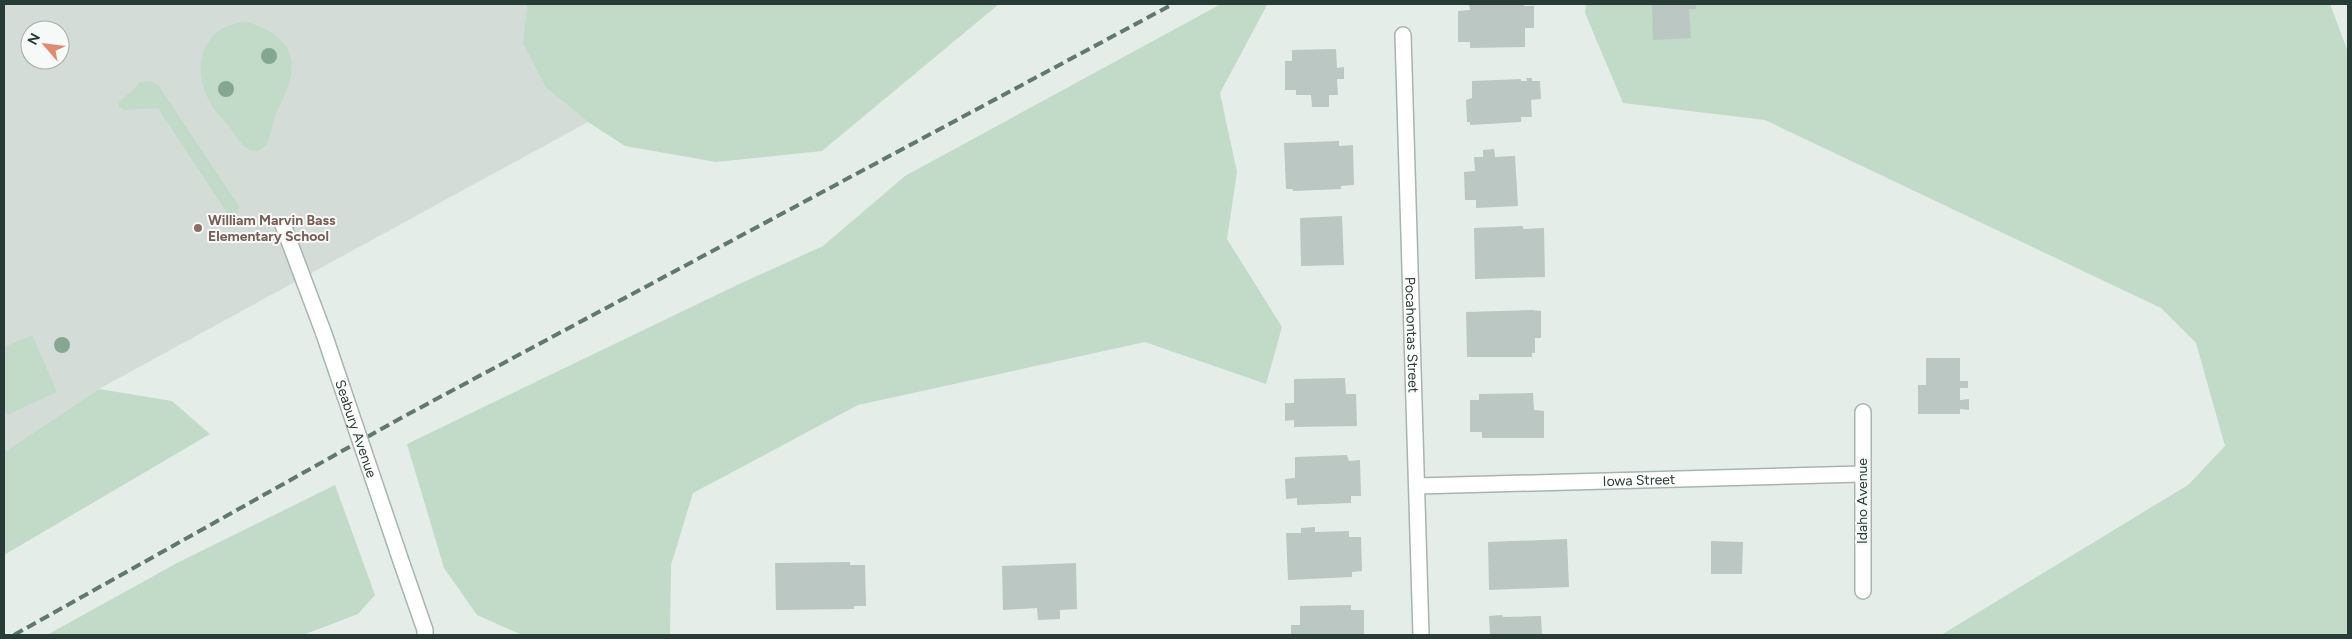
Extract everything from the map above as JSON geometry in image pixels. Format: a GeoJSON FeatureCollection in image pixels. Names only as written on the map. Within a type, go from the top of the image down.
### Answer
{"type":"FeatureCollection","features":[{"type":"Feature","properties":{"kind":"street","name":"Pocahontas Street"},"geometry":{"type":"LineString","coordinates":[[1404,35],[1421,635]]}},
{"type":"Feature","properties":{"kind":"street","name":"Seabury Avenue"},"geometry":{"type":"LineString","coordinates":[[283,225],[324,334],[425,630],[425,635]]}},
{"type":"Feature","properties":{"kind":"street","name":"Idaho Avenue"},"geometry":{"type":"LineString","coordinates":[[1862,412],[1863,590]]}},
{"type":"Feature","properties":{"kind":"street","name":"Iowa Street"},"geometry":{"type":"LineString","coordinates":[[1418,486],[1861,474]]}},
{"type":"Feature","properties":{"kind":"shaded area","name":"William Marvin Bass Elementary School"},"geometry":{"type":"Polygon","coordinates":[[[4,4],[527,4],[523,44],[546,88],[588,122],[99,389],[4,452],[4,4]]]}},
{"type":"Feature","properties":{"kind":"green space"},"geometry":{"type":"Polygon","coordinates":[[[527,4],[999,4],[822,151],[716,162],[625,146],[588,122],[546,88],[523,44],[527,4]]]}},
{"type":"Feature","properties":{"kind":"green space"},"geometry":{"type":"Polygon","coordinates":[[[1221,4],[1270,4],[1267,5],[1220,93],[1237,172],[1227,239],[1282,327],[1266,384],[1145,342],[858,405],[693,493],[671,565],[670,635],[522,635],[477,615],[444,568],[407,444],[737,285],[823,246],[905,176],[1221,4]]]}},
{"type":"Feature","properties":{"kind":"green space"},"geometry":{"type":"Polygon","coordinates":[[[1586,4],[2330,4],[2348,52],[2348,635],[1941,635],[2188,485],[2225,446],[2196,343],[2161,308],[1765,120],[1623,103],[1585,13],[1586,4]]]}},
{"type":"Feature","properties":{"kind":"green space"},"geometry":{"type":"Polygon","coordinates":[[[246,22],[266,29],[282,41],[291,58],[292,68],[290,80],[275,117],[268,141],[263,148],[254,151],[243,145],[215,110],[205,91],[201,77],[201,63],[204,51],[210,40],[219,31],[231,25],[246,22]]]}},
{"type":"Feature","properties":{"kind":"green space"},"geometry":{"type":"Polygon","coordinates":[[[151,81],[159,86],[239,206],[238,213],[234,216],[227,213],[158,108],[124,110],[119,107],[119,102],[141,82],[151,81]]]}},
{"type":"Feature","properties":{"kind":"green space"},"geometry":{"type":"Polygon","coordinates":[[[32,335],[57,392],[7,415],[4,407],[4,347],[32,335]]]}},
{"type":"Feature","properties":{"kind":"green space"},"geometry":{"type":"Polygon","coordinates":[[[99,389],[172,401],[210,434],[4,555],[4,452],[99,389]]]}},
{"type":"Feature","properties":{"kind":"green space"},"geometry":{"type":"Polygon","coordinates":[[[335,485],[375,595],[358,614],[303,635],[47,635],[177,563],[335,485]]]}},
{"type":"Feature","properties":{"kind":"building"},"geometry":{"type":"Polygon","coordinates":[[[1469,4],[1524,4],[1524,6],[1534,6],[1534,28],[1525,28],[1525,47],[1470,48],[1470,42],[1458,42],[1458,11],[1470,10],[1469,4]]]}},
{"type":"Feature","properties":{"kind":"building"},"geometry":{"type":"Polygon","coordinates":[[[1652,4],[1696,4],[1696,9],[1689,9],[1691,38],[1653,40],[1652,4]]]}},
{"type":"Feature","properties":{"kind":"building"},"geometry":{"type":"Polygon","coordinates":[[[1336,49],[1337,68],[1344,67],[1344,79],[1337,79],[1338,95],[1329,95],[1329,107],[1312,107],[1311,95],[1296,95],[1296,90],[1285,90],[1285,61],[1292,61],[1292,50],[1336,49]]]}},
{"type":"Feature","properties":{"kind":"building"},"geometry":{"type":"Polygon","coordinates":[[[1526,78],[1532,78],[1532,81],[1540,81],[1541,99],[1531,100],[1532,117],[1521,117],[1521,122],[1470,125],[1470,122],[1467,122],[1466,100],[1472,98],[1472,81],[1521,79],[1521,81],[1527,81],[1526,78]]]}},
{"type":"Feature","properties":{"kind":"building"},"geometry":{"type":"Polygon","coordinates":[[[1339,141],[1339,146],[1353,145],[1354,185],[1341,186],[1341,189],[1293,191],[1293,189],[1286,189],[1284,143],[1339,141]]]}},
{"type":"Feature","properties":{"kind":"building"},"geometry":{"type":"Polygon","coordinates":[[[1494,149],[1495,157],[1515,156],[1518,206],[1476,208],[1476,200],[1465,200],[1464,172],[1475,171],[1474,157],[1483,157],[1483,150],[1494,149]]]}},
{"type":"Feature","properties":{"kind":"building"},"geometry":{"type":"Polygon","coordinates":[[[1342,216],[1344,265],[1301,266],[1300,218],[1342,216]]]}},
{"type":"Feature","properties":{"kind":"building"},"geometry":{"type":"Polygon","coordinates":[[[1523,226],[1523,229],[1544,228],[1545,277],[1475,279],[1474,228],[1523,226]]]}},
{"type":"Feature","properties":{"kind":"building"},"geometry":{"type":"Polygon","coordinates":[[[1541,311],[1541,338],[1535,338],[1535,353],[1532,353],[1532,357],[1467,357],[1466,312],[1541,311]]]}},
{"type":"Feature","properties":{"kind":"building"},"geometry":{"type":"Polygon","coordinates":[[[1926,358],[1960,358],[1960,381],[1968,381],[1968,388],[1960,388],[1960,400],[1969,399],[1969,410],[1960,409],[1960,414],[1918,414],[1918,385],[1926,385],[1926,358]]]}},
{"type":"Feature","properties":{"kind":"building"},"geometry":{"type":"Polygon","coordinates":[[[1345,378],[1346,394],[1356,394],[1357,426],[1294,427],[1294,420],[1285,421],[1285,403],[1294,403],[1294,379],[1345,378]]]}},
{"type":"Feature","properties":{"kind":"building"},"geometry":{"type":"Polygon","coordinates":[[[1533,393],[1534,410],[1544,411],[1544,438],[1482,438],[1482,432],[1470,432],[1470,400],[1479,400],[1479,394],[1533,393]]]}},
{"type":"Feature","properties":{"kind":"building"},"geometry":{"type":"Polygon","coordinates":[[[1347,455],[1349,461],[1360,460],[1361,496],[1351,496],[1351,503],[1297,505],[1297,498],[1286,499],[1285,479],[1295,478],[1295,457],[1347,455]]]}},
{"type":"Feature","properties":{"kind":"building"},"geometry":{"type":"Polygon","coordinates":[[[1315,527],[1315,532],[1349,531],[1349,537],[1361,537],[1362,571],[1352,572],[1352,577],[1288,580],[1286,533],[1301,533],[1301,528],[1315,527]]]}},
{"type":"Feature","properties":{"kind":"building"},"geometry":{"type":"Polygon","coordinates":[[[1567,539],[1569,587],[1489,590],[1488,542],[1567,539]]]}},
{"type":"Feature","properties":{"kind":"building"},"geometry":{"type":"Polygon","coordinates":[[[1711,541],[1743,542],[1742,574],[1711,574],[1711,541]]]}},
{"type":"Feature","properties":{"kind":"building"},"geometry":{"type":"Polygon","coordinates":[[[850,562],[850,565],[865,565],[866,606],[854,606],[854,609],[776,610],[775,563],[850,562]]]}},
{"type":"Feature","properties":{"kind":"building"},"geometry":{"type":"Polygon","coordinates":[[[1076,563],[1077,609],[1060,610],[1060,619],[1038,620],[1037,608],[1003,610],[1002,566],[1076,563]]]}},
{"type":"Feature","properties":{"kind":"building"},"geometry":{"type":"Polygon","coordinates":[[[1351,605],[1351,610],[1364,610],[1364,635],[1291,635],[1291,625],[1300,625],[1300,606],[1351,605]]]}},
{"type":"Feature","properties":{"kind":"building"},"geometry":{"type":"Polygon","coordinates":[[[1502,615],[1503,617],[1541,616],[1542,635],[1490,635],[1489,616],[1502,615]]]}},
{"type":"Feature","properties":{"kind":"railway"},"geometry":{"type":"LineString","coordinates":[[14,635],[401,418],[1173,4]]}},
{"type":"Feature","properties":{"kind":"place","name":"William Marvin Bass Elementary School"},"geometry":{"type":"Point","coordinates":[198,228]}}]}
